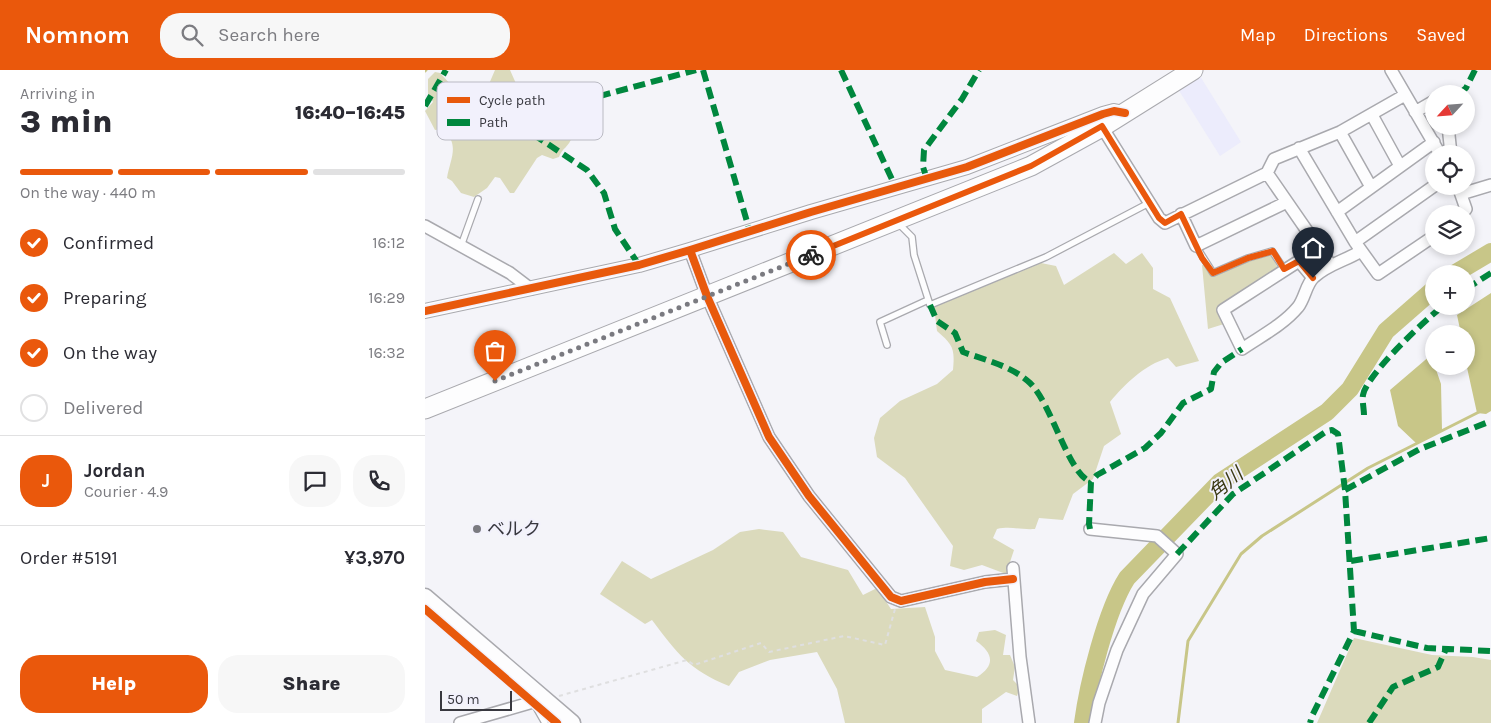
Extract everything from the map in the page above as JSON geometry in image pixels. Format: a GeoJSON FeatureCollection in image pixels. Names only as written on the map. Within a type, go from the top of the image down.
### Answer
{"type":"FeatureCollection","features":[{"type":"Feature","properties":{"kind":"highway"},"geometry":{"type":"LineString","coordinates":[[425,409],[1031,166],[1125,113],[1193,70]]}},
{"type":"Feature","properties":{"kind":"main road"},"geometry":{"type":"LineString","coordinates":[[425,597],[571,723]]}},
{"type":"Feature","properties":{"kind":"street"},"geometry":{"type":"LineString","coordinates":[[1391,70],[1436,145]]}},
{"type":"Feature","properties":{"kind":"street"},"geometry":{"type":"LineString","coordinates":[[1102,126],[1159,218],[1165,223],[1267,173],[1274,159],[1339,132],[1405,95]]}},
{"type":"Feature","properties":{"kind":"street"},"geometry":{"type":"LineString","coordinates":[[1415,112],[1425,106]]}},
{"type":"Feature","properties":{"kind":"street"},"geometry":{"type":"LineString","coordinates":[[425,311],[639,265],[811,212],[967,167],[1109,112],[1125,113]]}},
{"type":"Feature","properties":{"kind":"street"},"geometry":{"type":"LineString","coordinates":[[1371,115],[1400,166]]}},
{"type":"Feature","properties":{"kind":"street"},"geometry":{"type":"LineString","coordinates":[[1339,132],[1371,187]]}},
{"type":"Feature","properties":{"kind":"street"},"geometry":{"type":"LineString","coordinates":[[1337,212],[1434,142]]}},
{"type":"Feature","properties":{"kind":"street"},"geometry":{"type":"LineString","coordinates":[[1299,148],[1358,247],[1378,274],[1425,242]]}},
{"type":"Feature","properties":{"kind":"street"},"geometry":{"type":"LineString","coordinates":[[1267,173],[1331,264]]}},
{"type":"Feature","properties":{"kind":"street"},"geometry":{"type":"LineString","coordinates":[[1475,188],[1491,185]]}},
{"type":"Feature","properties":{"kind":"street"},"geometry":{"type":"LineString","coordinates":[[1313,278],[1299,261],[1223,310],[1242,348],[1278,325],[1298,306],[1313,278],[1331,264],[1343,262],[1358,247],[1425,193]]}},
{"type":"Feature","properties":{"kind":"street"},"geometry":{"type":"LineString","coordinates":[[1181,214],[1196,246],[1287,202]]}},
{"type":"Feature","properties":{"kind":"street"},"geometry":{"type":"LineString","coordinates":[[425,226],[510,273],[531,289]]}},
{"type":"Feature","properties":{"kind":"street"},"geometry":{"type":"LineString","coordinates":[[690,250],[707,296],[769,437],[809,496],[897,601],[1013,573],[1020,657],[1029,723]]}},
{"type":"Feature","properties":{"kind":"street"},"geometry":{"type":"LineString","coordinates":[[1090,529],[1157,536],[1177,554],[1143,594],[1117,650],[1099,703],[1095,723]]}},
{"type":"Feature","properties":{"kind":"street"},"geometry":{"type":"LineString","coordinates":[[460,723],[542,698]]}},
{"type":"Feature","properties":{"kind":"lane"},"geometry":{"type":"LineString","coordinates":[[461,246],[478,199]]}},
{"type":"Feature","properties":{"kind":"lane"},"geometry":{"type":"LineString","coordinates":[[897,221],[912,237],[914,255],[930,305],[1029,265],[1150,202]]}},
{"type":"Feature","properties":{"kind":"lane"},"geometry":{"type":"LineString","coordinates":[[1196,246],[1213,273],[1248,258],[1273,251],[1284,269]]}},
{"type":"Feature","properties":{"kind":"lane"},"geometry":{"type":"LineString","coordinates":[[887,345],[880,322],[928,300]]}},
{"type":"Feature","properties":{"kind":"lane"},"geometry":{"type":"LineString","coordinates":[[542,698],[545,723]]}},
{"type":"Feature","properties":{"kind":"path"},"geometry":{"type":"LineString","coordinates":[[542,698],[687,660],[694,666],[761,643],[769,652],[844,636],[885,645],[897,601]]}},
{"type":"Feature","properties":{"kind":"shaded area"},"geometry":{"type":"Polygon","coordinates":[[[1200,76],[1241,142],[1220,156],[1178,89],[1200,76]]]}},
{"type":"Feature","properties":{"kind":"shaded area"},"geometry":{"type":"Polygon","coordinates":[[[1491,293],[1491,411],[1486,414],[1477,413],[1469,375],[1475,375],[1475,325],[1459,325],[1457,315],[1475,315],[1475,303],[1491,293]]]}},
{"type":"Feature","properties":{"kind":"shaded area"},"geometry":{"type":"Polygon","coordinates":[[[1425,360],[1425,375],[1438,375],[1441,384],[1442,430],[1416,443],[1398,426],[1390,390],[1425,360]]]}},
{"type":"Feature","properties":{"kind":"green space"},"geometry":{"type":"Polygon","coordinates":[[[495,70],[510,70],[515,82],[490,82],[495,70]]]}},
{"type":"Feature","properties":{"kind":"green space"},"geometry":{"type":"Polygon","coordinates":[[[435,72],[440,73],[448,82],[437,82],[437,130],[435,130],[425,111],[433,102],[428,94],[428,79],[435,72]]]}},
{"type":"Feature","properties":{"kind":"green space"},"geometry":{"type":"Polygon","coordinates":[[[451,140],[570,140],[559,157],[553,159],[542,155],[537,158],[514,193],[510,193],[500,178],[495,177],[487,188],[474,197],[461,193],[452,181],[447,178],[453,146],[451,140]]]}},
{"type":"Feature","properties":{"kind":"green space"},"geometry":{"type":"Polygon","coordinates":[[[1114,253],[1126,264],[1142,253],[1153,268],[1153,289],[1170,298],[1199,361],[1176,367],[1168,358],[1159,361],[1143,370],[1116,395],[1110,402],[1121,434],[1104,446],[1093,479],[1073,494],[1063,520],[1039,518],[1035,529],[997,529],[993,538],[1014,550],[1006,574],[982,565],[964,570],[950,566],[953,546],[905,478],[877,457],[874,438],[880,418],[900,401],[937,384],[953,370],[954,357],[952,348],[947,340],[937,331],[934,307],[1041,263],[1056,266],[1064,285],[1114,253]]]}},
{"type":"Feature","properties":{"kind":"green space"},"geometry":{"type":"Polygon","coordinates":[[[1270,253],[1279,270],[1220,308],[1224,324],[1208,329],[1202,265],[1207,266],[1213,276],[1270,253]]]}},
{"type":"Feature","properties":{"kind":"green space"},"geometry":{"type":"Polygon","coordinates":[[[759,529],[783,532],[801,557],[848,570],[863,595],[877,588],[891,609],[925,607],[935,637],[935,651],[945,670],[977,677],[990,664],[989,654],[976,641],[979,632],[995,630],[1006,635],[1003,655],[1010,655],[1015,667],[1013,680],[1020,687],[1017,696],[1006,692],[982,709],[982,723],[845,723],[837,689],[817,652],[770,660],[739,672],[729,686],[694,667],[677,651],[652,620],[645,624],[600,594],[622,561],[651,579],[713,550],[740,532],[759,529]]]}},
{"type":"Feature","properties":{"kind":"green space"},"geometry":{"type":"Polygon","coordinates":[[[1354,638],[1432,655],[1491,660],[1491,723],[1317,723],[1354,638]]]}},
{"type":"Feature","properties":{"kind":"waterway","name":"角川"},"geometry":{"type":"LineString","coordinates":[[1469,265],[1491,252]]}},
{"type":"Feature","properties":{"kind":"waterway","name":"角川"},"geometry":{"type":"LineString","coordinates":[[1083,723],[1089,689],[1105,628],[1119,592],[1127,578],[1220,482],[1327,412],[1350,389],[1386,331],[1425,297]]}},
{"type":"Feature","properties":{"kind":"waterway"},"geometry":{"type":"LineString","coordinates":[[1178,723],[1188,641],[1241,554],[1262,536],[1368,468],[1481,411]]}},
{"type":"Feature","properties":{"kind":"marked path"},"geometry":{"type":"LineString","coordinates":[[439,82],[446,70]]}},
{"type":"Feature","properties":{"kind":"marked path"},"geometry":{"type":"LineString","coordinates":[[603,95],[696,70]]}},
{"type":"Feature","properties":{"kind":"marked path"},"geometry":{"type":"LineString","coordinates":[[703,70],[750,232]]}},
{"type":"Feature","properties":{"kind":"marked path"},"geometry":{"type":"LineString","coordinates":[[841,70],[896,188]]}},
{"type":"Feature","properties":{"kind":"marked path"},"geometry":{"type":"LineString","coordinates":[[927,179],[923,167],[924,150],[962,99],[979,70]]}},
{"type":"Feature","properties":{"kind":"marked path"},"geometry":{"type":"LineString","coordinates":[[1468,85],[1475,70]]}},
{"type":"Feature","properties":{"kind":"marked path"},"geometry":{"type":"LineString","coordinates":[[425,106],[437,85]]}},
{"type":"Feature","properties":{"kind":"marked path"},"geometry":{"type":"LineString","coordinates":[[542,140],[587,170],[604,193],[615,229],[639,265]]}},
{"type":"Feature","properties":{"kind":"marked path"},"geometry":{"type":"LineString","coordinates":[[1475,283],[1491,273]]}},
{"type":"Feature","properties":{"kind":"marked path"},"geometry":{"type":"LineString","coordinates":[[930,305],[937,321],[955,333],[963,352],[1007,368],[1030,383],[1046,406],[1067,453],[1075,466],[1091,482]]}},
{"type":"Feature","properties":{"kind":"marked path"},"geometry":{"type":"LineString","coordinates":[[1364,415],[1363,395],[1375,374],[1385,361],[1432,315]]}},
{"type":"Feature","properties":{"kind":"marked path"},"geometry":{"type":"LineString","coordinates":[[1090,529],[1091,482],[1097,475],[1145,448],[1161,433],[1183,403],[1211,389],[1214,372],[1221,363],[1242,349]]}},
{"type":"Feature","properties":{"kind":"marked path"},"geometry":{"type":"LineString","coordinates":[[1345,490],[1420,449],[1491,421]]}},
{"type":"Feature","properties":{"kind":"marked path"},"geometry":{"type":"LineString","coordinates":[[1177,554],[1233,494],[1327,431],[1332,430],[1338,434],[1345,490],[1354,631],[1310,723]]}},
{"type":"Feature","properties":{"kind":"marked path"},"geometry":{"type":"LineString","coordinates":[[1351,561],[1491,538]]}},
{"type":"Feature","properties":{"kind":"marked path"},"geometry":{"type":"LineString","coordinates":[[1354,631],[1427,648],[1491,651]]}},
{"type":"Feature","properties":{"kind":"marked path"},"geometry":{"type":"LineString","coordinates":[[1369,723],[1393,687],[1438,667],[1446,649]]}},
{"type":"Feature","properties":{"kind":"cycle path"},"geometry":{"type":"LineString","coordinates":[[425,311],[639,265],[811,212],[967,167],[1103,114],[1114,111],[1125,113]]}},
{"type":"Feature","properties":{"kind":"cycle path"},"geometry":{"type":"LineString","coordinates":[[690,250],[707,296],[769,437],[809,496],[891,597],[901,601],[985,582],[1013,579]]}},
{"type":"Feature","properties":{"kind":"cycle path"},"geometry":{"type":"LineString","coordinates":[[425,609],[557,723]]}},
{"type":"Feature","properties":{"kind":"way so far"},"geometry":{"type":"LineString","coordinates":[[495,381],[811,255]]}},
{"type":"Feature","properties":{"kind":"place","name":"ベルク"},"geometry":{"type":"Point","coordinates":[477,529]}},
{"type":"Feature","properties":{"kind":"route"},"geometry":{"type":"LineString","coordinates":[[811,255],[1031,166],[1102,126],[1159,218],[1165,223],[1181,214],[1202,258],[1213,273],[1248,258],[1273,251],[1284,269],[1299,261],[1313,278]]}}]}
